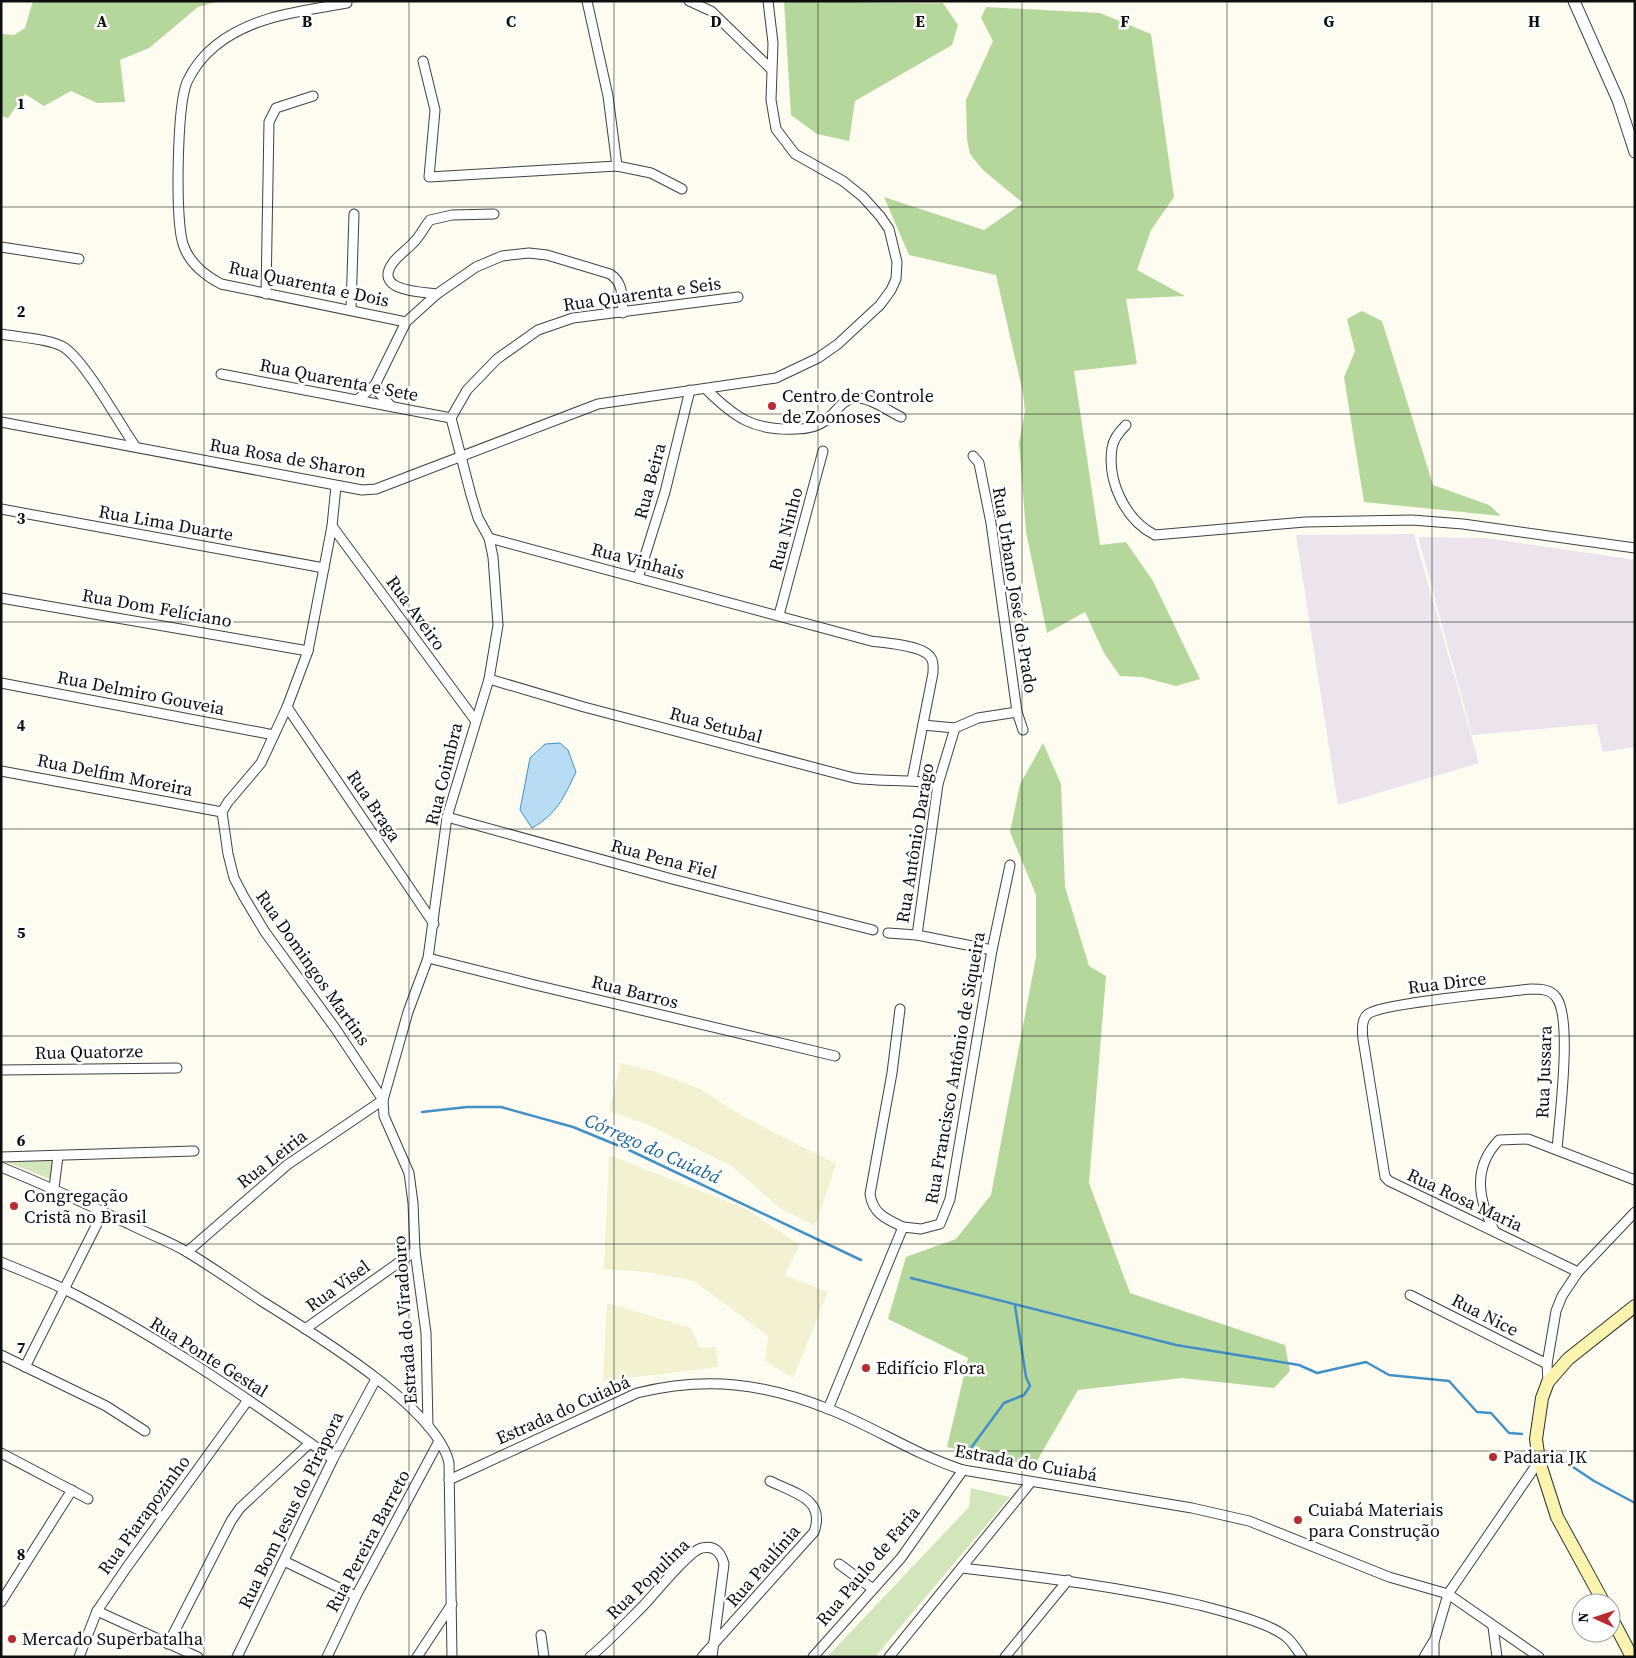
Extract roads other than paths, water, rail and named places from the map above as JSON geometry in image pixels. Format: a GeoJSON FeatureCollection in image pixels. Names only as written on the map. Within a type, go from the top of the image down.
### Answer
{"type":"FeatureCollection","features":[{"type":"Feature","properties":{"kind":"main road"},"geometry":{"type":"LineString","coordinates":[[1599,1593],[1557,1517],[1539,1461],[1537,1432],[1542,1398],[1548,1382],[1568,1359],[1635,1306]]}},
{"type":"Feature","properties":{"kind":"main road"},"geometry":{"type":"LineString","coordinates":[[1621,1636],[1632,1657]]}},
{"type":"Feature","properties":{"kind":"street"},"geometry":{"type":"LineString","coordinates":[[587,1],[608,96],[617,166]]}},
{"type":"Feature","properties":{"kind":"street"},"geometry":{"type":"LineString","coordinates":[[689,1],[711,11],[770,68]]}},
{"type":"Feature","properties":{"kind":"street","name":"Rua Rosa de Sharon"},"geometry":{"type":"LineString","coordinates":[[1,422],[135,446],[336,486],[362,490],[376,489],[583,408],[636,397],[776,378],[818,358],[838,344],[880,305],[891,290],[896,278],[897,262],[889,229],[863,197],[843,181],[795,154],[776,129],[772,110],[770,68],[772,43],[768,1]]}},
{"type":"Feature","properties":{"kind":"street"},"geometry":{"type":"LineString","coordinates":[[1574,1],[1618,100],[1635,152]]}},
{"type":"Feature","properties":{"kind":"street","name":"Rua Quarenta e Dois"},"geometry":{"type":"LineString","coordinates":[[347,3],[288,14],[240,28],[214,46],[198,64],[187,82],[182,103],[178,183],[178,220],[182,244],[195,265],[207,277],[221,284],[266,294],[350,308],[406,322]]}},
{"type":"Feature","properties":{"kind":"street"},"geometry":{"type":"LineString","coordinates":[[423,61],[435,110],[429,176],[617,166],[651,173],[682,189]]}},
{"type":"Feature","properties":{"kind":"street"},"geometry":{"type":"LineString","coordinates":[[266,294],[269,122],[276,108],[312,96]]}},
{"type":"Feature","properties":{"kind":"street"},"geometry":{"type":"LineString","coordinates":[[350,308],[354,214]]}},
{"type":"Feature","properties":{"kind":"street"},"geometry":{"type":"LineString","coordinates":[[437,294],[392,285],[388,279],[388,272],[393,262],[414,242],[430,220],[452,215],[494,214]]}},
{"type":"Feature","properties":{"kind":"street"},"geometry":{"type":"LineString","coordinates":[[1,246],[78,259]]}},
{"type":"Feature","properties":{"kind":"street"},"geometry":{"type":"LineString","coordinates":[[357,400],[375,385],[406,322],[437,294],[476,267],[502,256],[529,253],[548,255],[610,274],[618,278],[621,286],[623,313]]}},
{"type":"Feature","properties":{"kind":"street","name":"Rua Quarenta e Seis"},"geometry":{"type":"LineString","coordinates":[[450,418],[467,390],[496,359],[531,334],[562,320],[738,297]]}},
{"type":"Feature","properties":{"kind":"street"},"geometry":{"type":"LineString","coordinates":[[1,334],[49,342],[65,348],[77,360],[135,446]]}},
{"type":"Feature","properties":{"kind":"street","name":"Rua Quarenta e Sete"},"geometry":{"type":"LineString","coordinates":[[221,374],[450,418]]}},
{"type":"Feature","properties":{"kind":"street"},"geometry":{"type":"LineString","coordinates":[[375,385],[378,392],[391,406]]}},
{"type":"Feature","properties":{"kind":"street"},"geometry":{"type":"LineString","coordinates":[[706,389],[734,415],[765,429],[806,428],[820,425],[848,400],[855,398],[868,401],[901,417]]}},
{"type":"Feature","properties":{"kind":"street","name":"Rua Beira"},"geometry":{"type":"LineString","coordinates":[[638,578],[665,492],[690,390]]}},
{"type":"Feature","properties":{"kind":"street"},"geometry":{"type":"LineString","coordinates":[[450,418],[462,456]]}},
{"type":"Feature","properties":{"kind":"street"},"geometry":{"type":"LineString","coordinates":[[1126,425],[1112,447],[1113,476],[1121,499],[1128,510],[1143,528],[1155,535],[1290,523],[1412,520],[1463,524],[1635,548]]}},
{"type":"Feature","properties":{"kind":"street","name":"Rua Ninho"},"geometry":{"type":"LineString","coordinates":[[780,615],[824,450]]}},
{"type":"Feature","properties":{"kind":"street","name":"Rua Coimbra"},"geometry":{"type":"LineString","coordinates":[[383,1100],[408,1012],[428,958],[447,817],[488,678],[498,625],[496,580],[489,538],[478,518],[462,456]]}},
{"type":"Feature","properties":{"kind":"street","name":"Rua Urbano José do Prado"},"geometry":{"type":"LineString","coordinates":[[973,456],[979,462],[990,523],[1017,712],[1023,730]]}},
{"type":"Feature","properties":{"kind":"street"},"geometry":{"type":"LineString","coordinates":[[222,812],[228,802],[256,771],[287,707],[308,651],[332,526],[336,486]]}},
{"type":"Feature","properties":{"kind":"street","name":"Rua Lima Duarte"},"geometry":{"type":"LineString","coordinates":[[1,509],[324,568]]}},
{"type":"Feature","properties":{"kind":"street","name":"Rua Aveiro"},"geometry":{"type":"LineString","coordinates":[[332,526],[475,720]]}},
{"type":"Feature","properties":{"kind":"street","name":"Rua Vinhais"},"geometry":{"type":"LineString","coordinates":[[489,538],[871,641],[914,648],[926,652],[933,663],[923,725]]}},
{"type":"Feature","properties":{"kind":"street","name":"Rua Dom Felíciano"},"geometry":{"type":"LineString","coordinates":[[1,598],[308,651]]}},
{"type":"Feature","properties":{"kind":"street","name":"Rua Setubal"},"geometry":{"type":"LineString","coordinates":[[488,678],[584,707],[854,778],[874,781],[912,780],[938,784]]}},
{"type":"Feature","properties":{"kind":"street","name":"Rua Delmiro Gouveia"},"geometry":{"type":"LineString","coordinates":[[1,683],[274,735]]}},
{"type":"Feature","properties":{"kind":"street","name":"Rua Braga"},"geometry":{"type":"LineString","coordinates":[[287,707],[434,924]]}},
{"type":"Feature","properties":{"kind":"street"},"geometry":{"type":"LineString","coordinates":[[912,780],[923,725],[955,728],[978,718],[1017,712]]}},
{"type":"Feature","properties":{"kind":"street","name":"Rua Antônio Darago"},"geometry":{"type":"LineString","coordinates":[[917,936],[938,784],[955,728]]}},
{"type":"Feature","properties":{"kind":"street","name":"Rua Delfim Moreira"},"geometry":{"type":"LineString","coordinates":[[1,770],[222,812]]}},
{"type":"Feature","properties":{"kind":"street","name":"Rua Domingos Martins"},"geometry":{"type":"LineString","coordinates":[[222,812],[228,854],[234,878],[244,898],[265,932],[335,1028],[383,1100]]}},
{"type":"Feature","properties":{"kind":"street","name":"Rua Pena Fiel"},"geometry":{"type":"LineString","coordinates":[[447,817],[672,879],[873,930]]}},
{"type":"Feature","properties":{"kind":"street","name":"Rua Francisco Antônio de Siqueira"},"geometry":{"type":"LineString","coordinates":[[903,1227],[921,1230],[940,1224],[947,1207],[973,1074],[992,950],[1010,865]]}},
{"type":"Feature","properties":{"kind":"street"},"geometry":{"type":"LineString","coordinates":[[888,933],[917,936],[992,950]]}},
{"type":"Feature","properties":{"kind":"street","name":"Rua Barros"},"geometry":{"type":"LineString","coordinates":[[428,958],[835,1056]]}},
{"type":"Feature","properties":{"kind":"street","name":"Rua Dirce"},"geometry":{"type":"LineString","coordinates":[[1363,1039],[1363,1021],[1366,1014],[1375,1010],[1531,989],[1543,989],[1556,997]]}},
{"type":"Feature","properties":{"kind":"street","name":"Rua Jussara"},"geometry":{"type":"LineString","coordinates":[[1556,997],[1560,1006],[1564,1032],[1557,1150]]}},
{"type":"Feature","properties":{"kind":"street"},"geometry":{"type":"LineString","coordinates":[[828,1409],[903,1227],[885,1219],[876,1212],[870,1194],[892,1072],[900,1009]]}},
{"type":"Feature","properties":{"kind":"street","name":"Rua Rosa Maria"},"geometry":{"type":"LineString","coordinates":[[1363,1039],[1385,1177],[1389,1181],[1578,1272]]}},
{"type":"Feature","properties":{"kind":"street","name":"Rua Quatorze"},"geometry":{"type":"LineString","coordinates":[[1,1070],[177,1068]]}},
{"type":"Feature","properties":{"kind":"street","name":"Estrada do Viradouro"},"geometry":{"type":"LineString","coordinates":[[383,1100],[384,1116],[409,1173],[413,1203],[415,1251],[426,1333],[428,1426],[447,1452],[452,1657]]}},
{"type":"Feature","properties":{"kind":"street","name":"Rua Leiria"},"geometry":{"type":"LineString","coordinates":[[186,1252],[287,1165],[383,1100]]}},
{"type":"Feature","properties":{"kind":"street"},"geometry":{"type":"LineString","coordinates":[[1496,1232],[1482,1201],[1481,1170],[1485,1158],[1499,1140],[1518,1138],[1557,1150],[1635,1180]]}},
{"type":"Feature","properties":{"kind":"street"},"geometry":{"type":"LineString","coordinates":[[1,1157],[194,1151]]}},
{"type":"Feature","properties":{"kind":"street"},"geometry":{"type":"LineString","coordinates":[[54,1188],[58,1156]]}},
{"type":"Feature","properties":{"kind":"street"},"geometry":{"type":"LineString","coordinates":[[1,1168],[54,1188],[186,1252],[305,1329],[376,1379],[405,1402],[428,1426]]}},
{"type":"Feature","properties":{"kind":"street"},"geometry":{"type":"LineString","coordinates":[[25,1367],[103,1212]]}},
{"type":"Feature","properties":{"kind":"street"},"geometry":{"type":"LineString","coordinates":[[1548,1382],[1546,1364],[1556,1311],[1567,1286],[1635,1212]]}},
{"type":"Feature","properties":{"kind":"street","name":"Rua Visel"},"geometry":{"type":"LineString","coordinates":[[305,1329],[415,1251]]}},
{"type":"Feature","properties":{"kind":"street","name":"Rua Ponte Gestal"},"geometry":{"type":"LineString","coordinates":[[1,1262],[64,1290],[144,1334],[248,1400],[333,1459]]}},
{"type":"Feature","properties":{"kind":"street","name":"Rua Nice"},"geometry":{"type":"LineString","coordinates":[[1410,1296],[1546,1364]]}},
{"type":"Feature","properties":{"kind":"street"},"geometry":{"type":"LineString","coordinates":[[1,1355],[106,1406],[145,1431]]}},
{"type":"Feature","properties":{"kind":"street","name":"Rua Bom Jesus do Pirapora"},"geometry":{"type":"LineString","coordinates":[[237,1657],[333,1459],[376,1379]]}},
{"type":"Feature","properties":{"kind":"street","name":"Estrada do Cuiabá"},"geometry":{"type":"LineString","coordinates":[[449,1480],[637,1393],[668,1385],[716,1382],[760,1387],[791,1395],[828,1409],[940,1463],[962,1470],[1175,1505],[1249,1521],[1390,1577],[1448,1594],[1539,1657]]}},
{"type":"Feature","properties":{"kind":"street","name":"Rua Piarapozinho"},"geometry":{"type":"LineString","coordinates":[[79,1657],[97,1611],[126,1566],[248,1400]]}},
{"type":"Feature","properties":{"kind":"street","name":"Rua Pereira Barreto"},"geometry":{"type":"LineString","coordinates":[[327,1657],[356,1596],[439,1441]]}},
{"type":"Feature","properties":{"kind":"street"},"geometry":{"type":"LineString","coordinates":[[168,1644],[231,1521],[240,1508],[310,1443]]}},
{"type":"Feature","properties":{"kind":"street"},"geometry":{"type":"LineString","coordinates":[[1,1453],[88,1500]]}},
{"type":"Feature","properties":{"kind":"street"},"geometry":{"type":"LineString","coordinates":[[1434,1657],[1434,1642],[1448,1594],[1539,1461]]}},
{"type":"Feature","properties":{"kind":"street","name":"Rua Paulo de Faria"},"geometry":{"type":"LineString","coordinates":[[813,1657],[916,1537],[962,1470]]}},
{"type":"Feature","properties":{"kind":"street","name":"Rua Paulínia"},"geometry":{"type":"LineString","coordinates":[[702,1657],[799,1551],[814,1532],[818,1522],[818,1512],[812,1504],[770,1481]]}},
{"type":"Feature","properties":{"kind":"street"},"geometry":{"type":"LineString","coordinates":[[889,1657],[1031,1482]]}},
{"type":"Feature","properties":{"kind":"street"},"geometry":{"type":"LineString","coordinates":[[1,1602],[72,1490]]}},
{"type":"Feature","properties":{"kind":"street","name":"Rua Populina"},"geometry":{"type":"LineString","coordinates":[[590,1657],[643,1606],[694,1551],[702,1548],[715,1549],[722,1555],[724,1564],[712,1657]]}},
{"type":"Feature","properties":{"kind":"street"},"geometry":{"type":"LineString","coordinates":[[284,1561],[356,1596]]}},
{"type":"Feature","properties":{"kind":"street"},"geometry":{"type":"LineString","coordinates":[[839,1564],[873,1589]]}},
{"type":"Feature","properties":{"kind":"street"},"geometry":{"type":"LineString","coordinates":[[962,1568],[1068,1580],[1137,1591],[1239,1616],[1285,1636],[1302,1657]]}},
{"type":"Feature","properties":{"kind":"street"},"geometry":{"type":"LineString","coordinates":[[1005,1657],[1068,1580]]}},
{"type":"Feature","properties":{"kind":"street"},"geometry":{"type":"LineString","coordinates":[[417,1657],[452,1604]]}},
{"type":"Feature","properties":{"kind":"street"},"geometry":{"type":"LineString","coordinates":[[97,1611],[198,1657]]}},
{"type":"Feature","properties":{"kind":"street"},"geometry":{"type":"LineString","coordinates":[[1493,1626],[1497,1657]]}},
{"type":"Feature","properties":{"kind":"street"},"geometry":{"type":"LineString","coordinates":[[540,1635],[544,1657]]}},
{"type":"Feature","properties":{"kind":"street"},"geometry":{"type":"LineString","coordinates":[[1424,1657],[1434,1642]]}},
{"type":"Feature","properties":{"kind":"water"},"geometry":{"type":"Polygon","coordinates":[[[560,743],[568,750],[576,772],[554,811],[541,823],[532,828],[520,810],[530,758],[545,744],[560,743]]]}},
{"type":"Feature","properties":{"kind":"waterway","name":"Córrego do Cuiabá"},"geometry":{"type":"LineString","coordinates":[[422,1112],[467,1107],[501,1107],[573,1127],[629,1150],[861,1260]]}},
{"type":"Feature","properties":{"kind":"waterway"},"geometry":{"type":"LineString","coordinates":[[911,1278],[1176,1345],[1299,1365],[1317,1373],[1366,1362],[1389,1375],[1449,1381],[1477,1412],[1491,1413],[1509,1433],[1522,1434]]}},
{"type":"Feature","properties":{"kind":"waterway"},"geometry":{"type":"LineString","coordinates":[[968,1452],[1004,1403],[1024,1395],[1030,1386],[1026,1377],[1015,1306]]}},
{"type":"Feature","properties":{"kind":"waterway"},"geometry":{"type":"LineString","coordinates":[[1552,1453],[1594,1481],[1635,1503]]}},
{"type":"Feature","properties":{"kind":"place","name":"Centro de Controle de Zoonoses"},"geometry":{"type":"Point","coordinates":[772,406]}},
{"type":"Feature","properties":{"kind":"place","name":"Congregação Cristã no Brasil"},"geometry":{"type":"Point","coordinates":[14,1206]}},
{"type":"Feature","properties":{"kind":"place","name":"Edifício Flora"},"geometry":{"type":"Point","coordinates":[866,1368]}},
{"type":"Feature","properties":{"kind":"place","name":"Padaria JK"},"geometry":{"type":"Point","coordinates":[1493,1457]}},
{"type":"Feature","properties":{"kind":"place","name":"Cuiabá Materiais para Construção"},"geometry":{"type":"Point","coordinates":[1298,1520]}},
{"type":"Feature","properties":{"kind":"place","name":"Mercado Superbatalha"},"geometry":{"type":"Point","coordinates":[12,1639]}}]}
